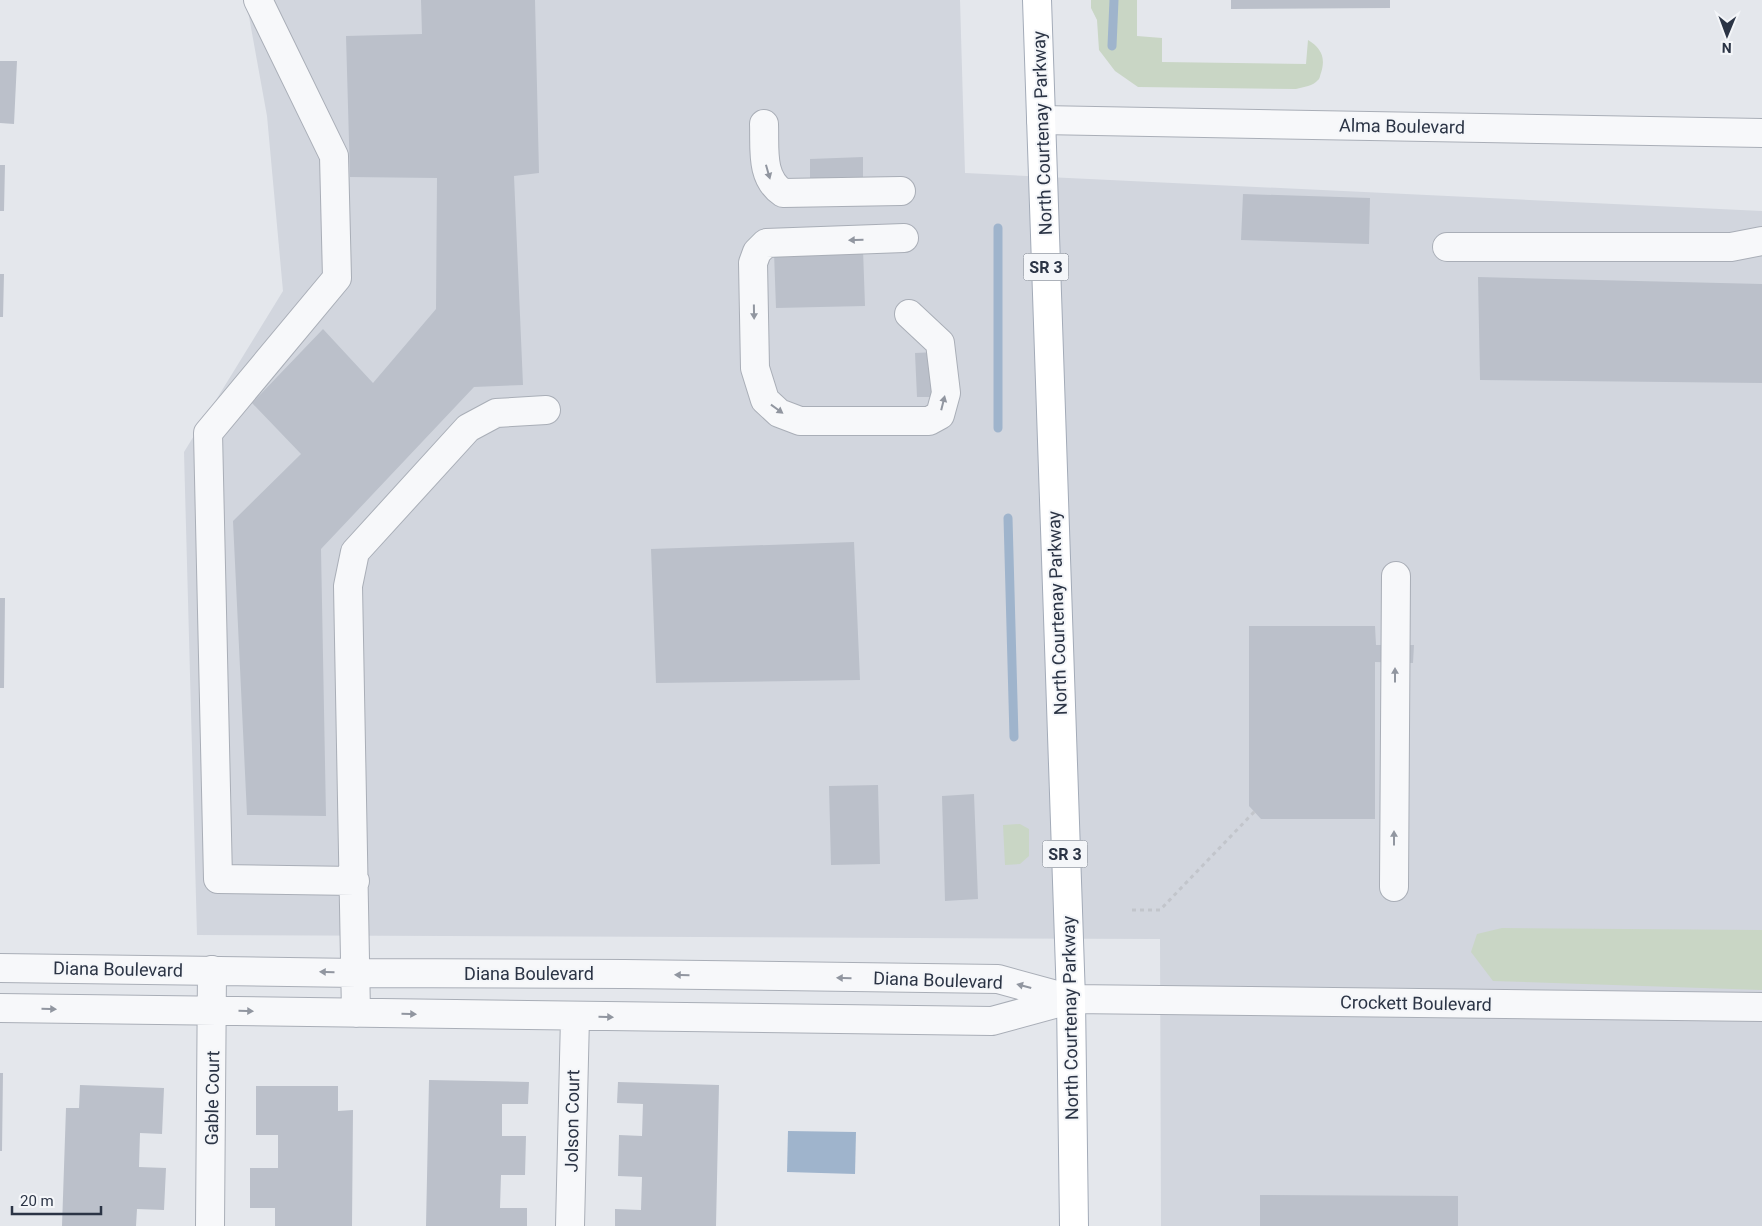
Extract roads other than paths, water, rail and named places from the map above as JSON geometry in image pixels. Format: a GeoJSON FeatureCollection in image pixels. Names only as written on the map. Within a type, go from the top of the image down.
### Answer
{"type":"FeatureCollection","features":[{"type":"Feature","properties":{"kind":"main road","name":"North Courtenay Parkway"},"geometry":{"type":"LineString","coordinates":[[1037,0],[1070,999],[1074,1226]]}},
{"type":"Feature","properties":{"kind":"street"},"geometry":{"type":"LineString","coordinates":[[258,0],[334,156],[337,278],[208,433],[218,880],[355,881]]}},
{"type":"Feature","properties":{"kind":"street","name":"Alma Boulevard"},"geometry":{"type":"LineString","coordinates":[[1041,120],[1762,133]]}},
{"type":"Feature","properties":{"kind":"street"},"geometry":{"type":"LineString","coordinates":[[764,124],[767,174],[776,188],[783,193],[901,191]]}},
{"type":"Feature","properties":{"kind":"street"},"geometry":{"type":"LineString","coordinates":[[904,238],[766,243],[757,252],[753,263],[755,368],[765,400],[779,413],[800,420],[929,421],[940,415],[946,392],[940,343],[909,314]]}},
{"type":"Feature","properties":{"kind":"street"},"geometry":{"type":"LineString","coordinates":[[1447,247],[1731,247],[1762,241]]}},
{"type":"Feature","properties":{"kind":"street"},"geometry":{"type":"LineString","coordinates":[[356,1013],[348,586],[355,552],[468,428],[496,413],[546,410]]}},
{"type":"Feature","properties":{"kind":"street"},"geometry":{"type":"LineString","coordinates":[[1394,887],[1396,576]]}},
{"type":"Feature","properties":{"kind":"street","name":"Diana Boulevard"},"geometry":{"type":"LineString","coordinates":[[0,968],[998,979],[1070,999]]}},
{"type":"Feature","properties":{"kind":"street","name":"Gable Court"},"geometry":{"type":"LineString","coordinates":[[210,1226],[212,970]]}},
{"type":"Feature","properties":{"kind":"street"},"geometry":{"type":"LineString","coordinates":[[791,977],[791,1019]]}},
{"type":"Feature","properties":{"kind":"street","name":"Diana Boulevard"},"geometry":{"type":"LineString","coordinates":[[0,1008],[992,1021],[1070,999]]}},
{"type":"Feature","properties":{"kind":"street","name":"Crockett Boulevard"},"geometry":{"type":"LineString","coordinates":[[1070,999],[1762,1007]]}},
{"type":"Feature","properties":{"kind":"street","name":"Jolson Court"},"geometry":{"type":"LineString","coordinates":[[570,1226],[575,1017]]}},
{"type":"Feature","properties":{"kind":"water"},"geometry":{"type":"Polygon","coordinates":[[[788,1131],[856,1132],[855,1174],[787,1172],[788,1131]]]}},
{"type":"Feature","properties":{"kind":"waterway"},"geometry":{"type":"LineString","coordinates":[[1112,46],[1114,0]]}},
{"type":"Feature","properties":{"kind":"waterway"},"geometry":{"type":"LineString","coordinates":[[998,228],[998,428]]}},
{"type":"Feature","properties":{"kind":"waterway"},"geometry":{"type":"LineString","coordinates":[[1008,518],[1014,737]]}}]}
